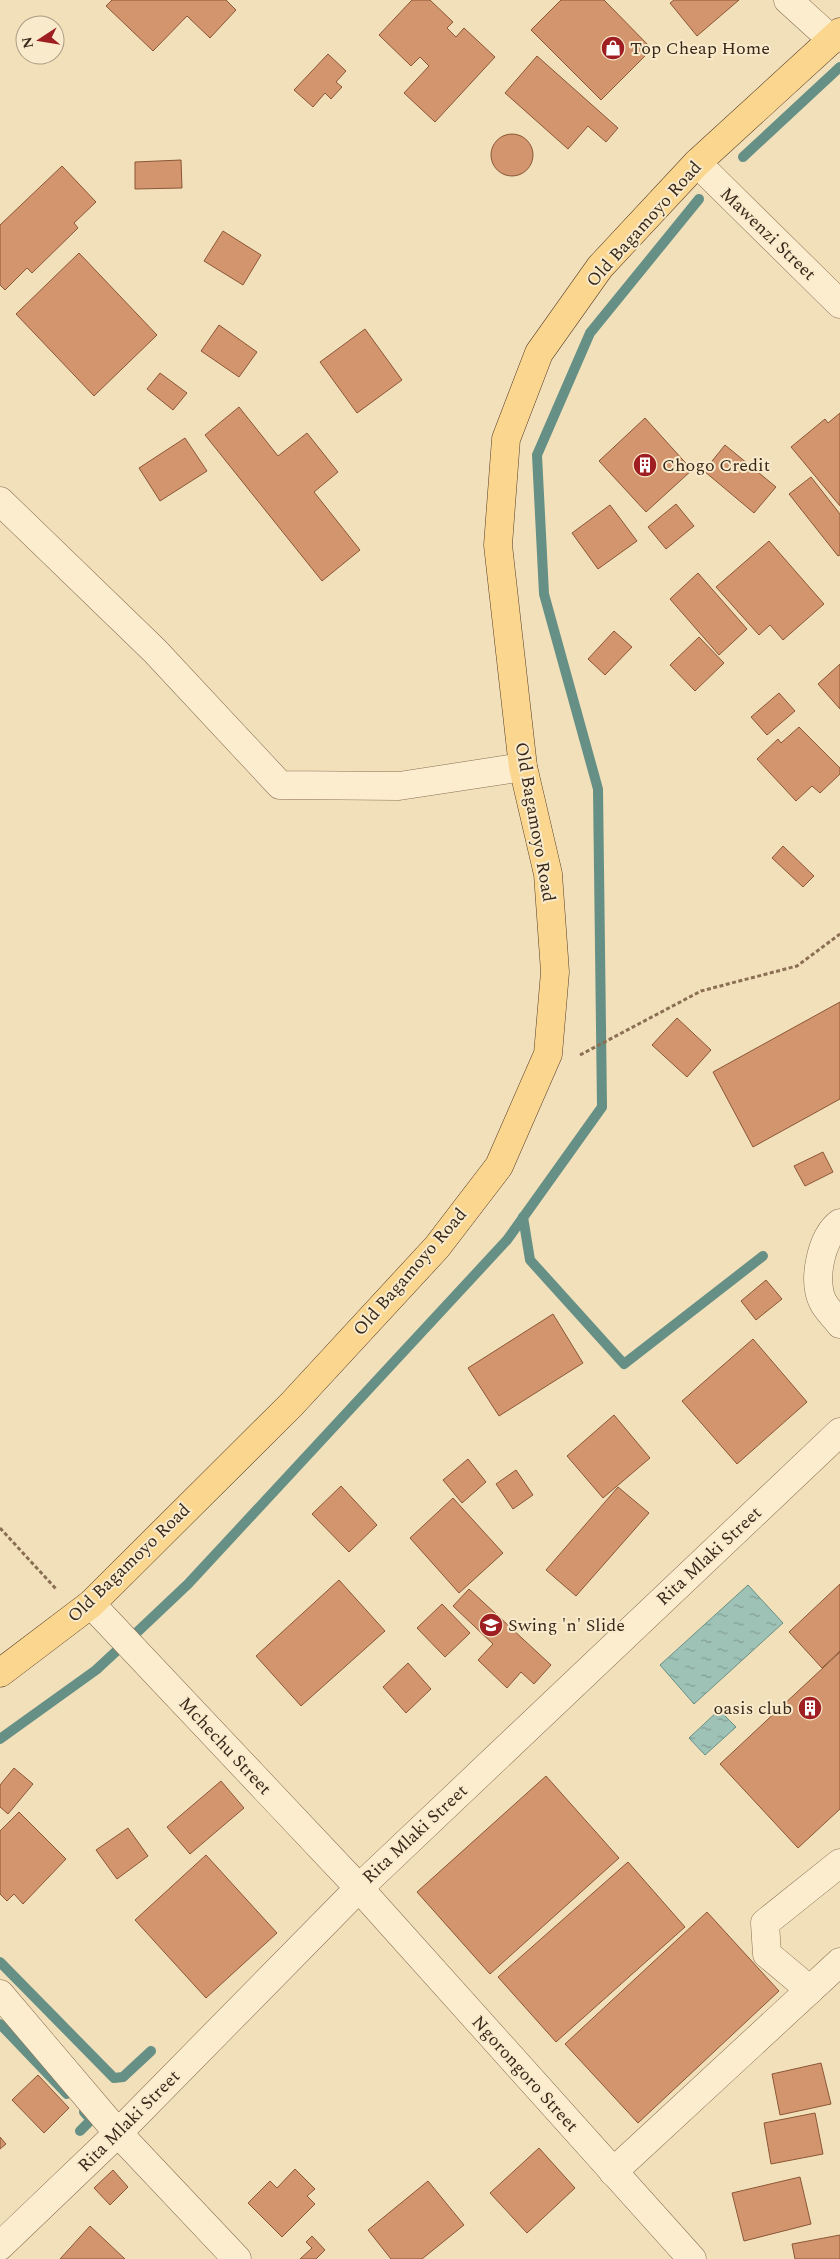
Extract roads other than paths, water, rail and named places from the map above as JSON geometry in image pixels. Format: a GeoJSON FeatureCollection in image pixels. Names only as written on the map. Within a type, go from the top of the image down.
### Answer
{"type":"FeatureCollection","features":[{"type":"Feature","properties":{"kind":"main road","name":"Old Bagamoyo Road"},"geometry":{"type":"LineString","coordinates":[[0,1673],[85,1609],[291,1405],[437,1247],[499,1166],[548,1054],[555,972],[548,874],[523,767],[498,545],[506,438],[539,353],[600,267],[697,164],[836,36]]}},
{"type":"Feature","properties":{"kind":"street"},"geometry":{"type":"LineString","coordinates":[[788,0],[836,36]]}},
{"type":"Feature","properties":{"kind":"street","name":"Mawenzi Street"},"geometry":{"type":"LineString","coordinates":[[697,164],[840,304]]}},
{"type":"Feature","properties":{"kind":"street"},"geometry":{"type":"LineString","coordinates":[[0,501],[155,651],[280,785],[400,786],[523,767]]}},
{"type":"Feature","properties":{"kind":"street"},"geometry":{"type":"LineString","coordinates":[[840,1223],[834,1228],[822,1251],[818,1276],[822,1302],[840,1324]]}},
{"type":"Feature","properties":{"kind":"street","name":"Rita Mlaki Street"},"geometry":{"type":"LineString","coordinates":[[0,2246],[118,2133],[359,1888],[840,1432]]}},
{"type":"Feature","properties":{"kind":"street","name":"Mchechu Street"},"geometry":{"type":"LineString","coordinates":[[85,1609],[359,1888]]}},
{"type":"Feature","properties":{"kind":"street"},"geometry":{"type":"LineString","coordinates":[[810,1990],[767,1954],[765,1923],[840,1863]]}},
{"type":"Feature","properties":{"kind":"street","name":"Ngorongoro Street"},"geometry":{"type":"LineString","coordinates":[[359,1888],[692,2259]]}},
{"type":"Feature","properties":{"kind":"street"},"geometry":{"type":"LineString","coordinates":[[613,2172],[840,1962]]}},
{"type":"Feature","properties":{"kind":"street"},"geometry":{"type":"LineString","coordinates":[[0,1994],[118,2133],[237,2259]]}},
{"type":"Feature","properties":{"kind":"water"},"geometry":{"type":"Polygon","coordinates":[[[748,1585],[783,1623],[694,1704],[660,1665],[748,1585]]]}},
{"type":"Feature","properties":{"kind":"water"},"geometry":{"type":"Polygon","coordinates":[[[719,1710],[736,1727],[705,1755],[689,1738],[719,1710]]]}},
{"type":"Feature","properties":{"kind":"waterway"},"geometry":{"type":"LineString","coordinates":[[743,157],[840,67]]}},
{"type":"Feature","properties":{"kind":"waterway"},"geometry":{"type":"LineString","coordinates":[[133,1636],[188,1584],[507,1240],[602,1107],[598,789],[544,594],[537,455],[590,333],[699,199]]}},
{"type":"Feature","properties":{"kind":"waterway"},"geometry":{"type":"LineString","coordinates":[[523,1217],[530,1260],[624,1364],[763,1256]]}},
{"type":"Feature","properties":{"kind":"waterway"},"geometry":{"type":"LineString","coordinates":[[0,1739],[96,1670],[124,1644]]}},
{"type":"Feature","properties":{"kind":"waterway"},"geometry":{"type":"LineString","coordinates":[[0,1962],[114,2078],[123,2077],[151,2051]]}},
{"type":"Feature","properties":{"kind":"waterway"},"geometry":{"type":"LineString","coordinates":[[0,2024],[67,2094]]}},
{"type":"Feature","properties":{"kind":"waterway"},"geometry":{"type":"LineString","coordinates":[[80,2131],[91,2120],[84,2112]]}},
{"type":"Feature","properties":{"kind":"place","name":"Top Cheap Home"},"geometry":{"type":"Point","coordinates":[613,48]}},
{"type":"Feature","properties":{"kind":"place","name":"Chogo Credit"},"geometry":{"type":"Point","coordinates":[645,465]}},
{"type":"Feature","properties":{"kind":"place","name":"Swing 'n' Slide"},"geometry":{"type":"Point","coordinates":[491,1625]}},
{"type":"Feature","properties":{"kind":"place","name":"oasis club"},"geometry":{"type":"Point","coordinates":[810,1708]}}]}
